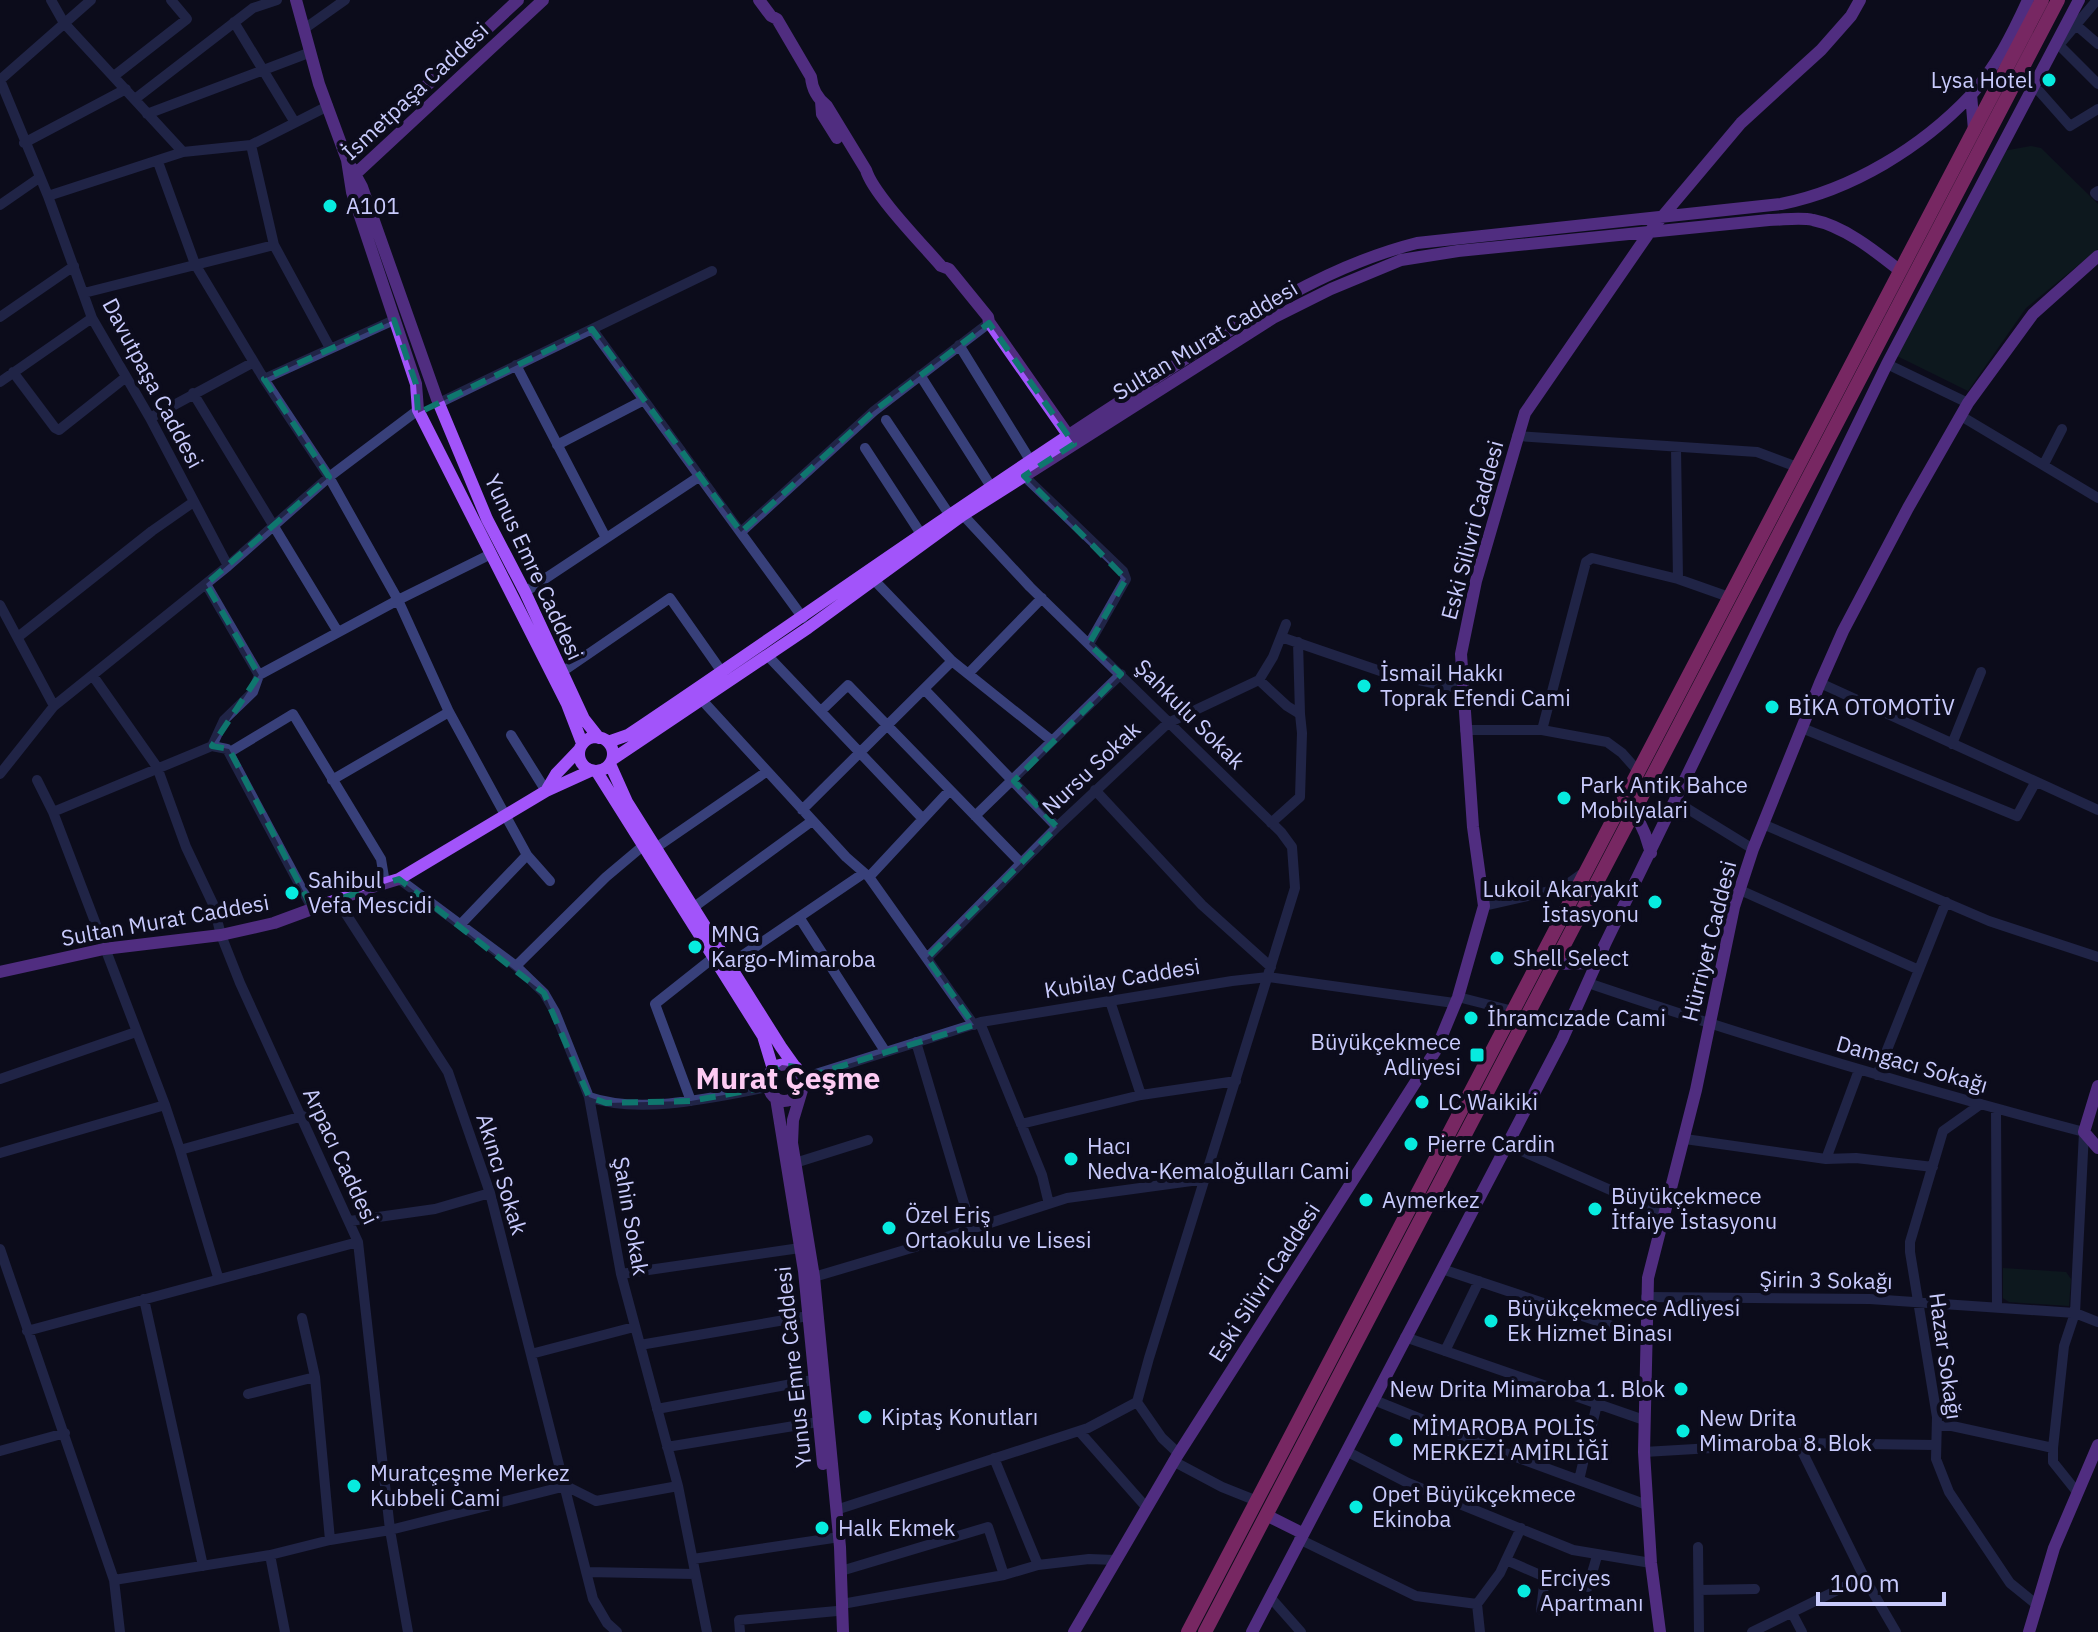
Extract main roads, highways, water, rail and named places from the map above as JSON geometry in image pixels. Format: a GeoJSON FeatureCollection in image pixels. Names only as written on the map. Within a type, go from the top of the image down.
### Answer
{"type":"FeatureCollection","features":[{"type":"Feature","properties":{"kind":"highway"},"geometry":{"type":"LineString","coordinates":[[1188,1632],[2042,0]]}},
{"type":"Feature","properties":{"kind":"highway"},"geometry":{"type":"LineString","coordinates":[[1207,1632],[2058,0]]}},
{"type":"Feature","properties":{"kind":"main road"},"geometry":{"type":"LineString","coordinates":[[296,0],[416,384],[419,409],[567,704],[584,766],[594,772],[694,907],[799,1073],[802,1090],[793,1120],[792,1143],[814,1277],[841,1571],[840,1608]]}},
{"type":"Feature","properties":{"kind":"main road","name":"İsmetpaşa Caddesi"},"geometry":{"type":"LineString","coordinates":[[347,160],[518,0]]}},
{"type":"Feature","properties":{"kind":"main road"},"geometry":{"type":"LineString","coordinates":[[759,0],[785,32],[811,77],[812,86],[866,170],[868,179],[988,317],[989,323],[1071,440]]}},
{"type":"Feature","properties":{"kind":"main road"},"geometry":{"type":"LineString","coordinates":[[1665,215],[1741,123],[1821,50],[1851,16],[1860,0]]}},
{"type":"Feature","properties":{"kind":"main road"},"geometry":{"type":"LineString","coordinates":[[1189,364],[1290,295],[1376,253],[1454,237],[1786,203],[1812,197],[1868,172],[1933,129],[1971,94],[2009,40],[2028,0]]}},
{"type":"Feature","properties":{"kind":"main road"},"geometry":{"type":"LineString","coordinates":[[1252,1632],[1508,1145],[1887,364],[2079,0]]}},
{"type":"Feature","properties":{"kind":"main road","name":"İsmetpaşa Caddesi"},"geometry":{"type":"LineString","coordinates":[[353,177],[535,3]]}},
{"type":"Feature","properties":{"kind":"main road"},"geometry":{"type":"LineString","coordinates":[[439,74],[449,87]]}},
{"type":"Feature","properties":{"kind":"main road"},"geometry":{"type":"LineString","coordinates":[[1971,94],[1974,130]]}},
{"type":"Feature","properties":{"kind":"main road","name":"Yunus Emre Caddesi"},"geometry":{"type":"LineString","coordinates":[[353,177],[362,187],[439,403],[487,519],[584,719],[604,740]]}},
{"type":"Feature","properties":{"kind":"main road"},"geometry":{"type":"LineString","coordinates":[[1786,203],[1788,220]]}},
{"type":"Feature","properties":{"kind":"main road","name":"Eski Silivri Caddesi"},"geometry":{"type":"LineString","coordinates":[[1074,1632],[1176,1457],[1436,1050],[1456,1000],[1484,906],[1473,827],[1461,654],[1476,581],[1525,413],[1651,230],[1665,215]]}},
{"type":"Feature","properties":{"kind":"main road","name":"Sultan Murat Caddesi"},"geometry":{"type":"LineString","coordinates":[[612,761],[963,515],[1024,476],[1071,440],[1189,364],[1365,272],[1401,260],[1458,251],[1738,221],[1788,220],[1812,220],[1834,228],[1866,245],[1899,270]]}},
{"type":"Feature","properties":{"kind":"main road","name":"Hürriyet Caddesi"},"geometry":{"type":"LineString","coordinates":[[1660,1632],[1651,1563],[1644,1452],[1648,1278],[1685,1139],[1740,890],[1753,849],[1843,631],[1968,403],[2033,314],[2098,256]]}},
{"type":"Feature","properties":{"kind":"main road"},"geometry":{"type":"LineString","coordinates":[[423,395],[431,395],[439,403],[434,418],[426,419],[419,409],[423,395]]}},
{"type":"Feature","properties":{"kind":"main road","name":"Sultan Murat Caddesi"},"geometry":{"type":"LineString","coordinates":[[604,740],[628,735],[803,618],[990,485],[1030,460],[1071,440]]}},
{"type":"Feature","properties":{"kind":"main road"},"geometry":{"type":"LineString","coordinates":[[546,791],[556,774],[587,739],[604,740],[612,748],[616,783],[713,958],[763,1036],[773,1069]]}},
{"type":"Feature","properties":{"kind":"main road"},"geometry":{"type":"LineString","coordinates":[[546,791],[594,772],[612,761]]}},
{"type":"Feature","properties":{"kind":"main road","name":"Sultan Murat Caddesi"},"geometry":{"type":"LineString","coordinates":[[0,972],[104,949],[221,935],[274,923],[399,879],[546,791]]}},
{"type":"Feature","properties":{"kind":"main road"},"geometry":{"type":"LineString","coordinates":[[1634,810],[1651,853]]}},
{"type":"Feature","properties":{"kind":"main road"},"geometry":{"type":"LineString","coordinates":[[1554,964],[1597,963]]}},
{"type":"Feature","properties":{"kind":"main road"},"geometry":{"type":"LineString","coordinates":[[799,1073],[782,1065],[773,1069],[768,1077],[768,1087],[776,1098],[788,1101],[799,1095]]}},
{"type":"Feature","properties":{"kind":"main road"},"geometry":{"type":"LineString","coordinates":[[2098,1086],[2084,1132],[2098,1148]]}},
{"type":"Feature","properties":{"kind":"main road","name":"Yunus Emre Caddesi"},"geometry":{"type":"LineString","coordinates":[[776,1098],[800,1248],[833,1538],[840,1632]]}},
{"type":"Feature","properties":{"kind":"main road"},"geometry":{"type":"LineString","coordinates":[[2029,1632],[2054,1548],[2098,1445]]}},
{"type":"Feature","properties":{"kind":"main road"},"geometry":{"type":"LineString","coordinates":[[1266,1515],[1301,1536]]}},
{"type":"Feature","properties":{"kind":"place","name":"Lysa Hotel"},"geometry":{"type":"Point","coordinates":[2049,80]}},
{"type":"Feature","properties":{"kind":"place","name":"A101"},"geometry":{"type":"Point","coordinates":[330,206]}},
{"type":"Feature","properties":{"kind":"place","name":"İsmail Hakkı Toprak Efendi Cami"},"geometry":{"type":"Point","coordinates":[1364,686]}},
{"type":"Feature","properties":{"kind":"place","name":"BİKA OTOMOTİV"},"geometry":{"type":"Point","coordinates":[1772,707]}},
{"type":"Feature","properties":{"kind":"place","name":"Park Antik Bahce Mobilyalari"},"geometry":{"type":"Point","coordinates":[1564,798]}},
{"type":"Feature","properties":{"kind":"place","name":"Sahibul Vefa Mescidi"},"geometry":{"type":"Point","coordinates":[292,893]}},
{"type":"Feature","properties":{"kind":"place","name":"Lukoil Akaryakıt İstasyonu"},"geometry":{"type":"Point","coordinates":[1655,902]}},
{"type":"Feature","properties":{"kind":"place","name":"MNG Kargo-Mimaroba"},"geometry":{"type":"Point","coordinates":[695,947]}},
{"type":"Feature","properties":{"kind":"place","name":"Shell Select"},"geometry":{"type":"Point","coordinates":[1497,958]}},
{"type":"Feature","properties":{"kind":"place","name":"İhramcızade Cami"},"geometry":{"type":"Point","coordinates":[1471,1018]}},
{"type":"Feature","properties":{"kind":"place","name":"Büyükçekmece Adliyesi"},"geometry":{"type":"Point","coordinates":[1477,1055]}},
{"type":"Feature","properties":{"kind":"place","name":"LC Waikiki"},"geometry":{"type":"Point","coordinates":[1422,1102]}},
{"type":"Feature","properties":{"kind":"place","name":"Pierre Cardin"},"geometry":{"type":"Point","coordinates":[1411,1144]}},
{"type":"Feature","properties":{"kind":"place","name":"Hacı Nedva-Kemaloğulları Cami"},"geometry":{"type":"Point","coordinates":[1071,1159]}},
{"type":"Feature","properties":{"kind":"place","name":"Aymerkez"},"geometry":{"type":"Point","coordinates":[1366,1200]}},
{"type":"Feature","properties":{"kind":"place","name":"Büyükçekmece İtfaiye İstasyonu"},"geometry":{"type":"Point","coordinates":[1595,1209]}},
{"type":"Feature","properties":{"kind":"place","name":"Özel Eriş Ortaokulu ve Lisesi"},"geometry":{"type":"Point","coordinates":[889,1228]}},
{"type":"Feature","properties":{"kind":"place","name":"Büyükçekmece Adliyesi Ek Hizmet Binası"},"geometry":{"type":"Point","coordinates":[1491,1321]}},
{"type":"Feature","properties":{"kind":"place","name":"New Drita Mimaroba 1. Blok"},"geometry":{"type":"Point","coordinates":[1681,1389]}},
{"type":"Feature","properties":{"kind":"place","name":"Kiptaş Konutları"},"geometry":{"type":"Point","coordinates":[865,1417]}},
{"type":"Feature","properties":{"kind":"place","name":"New Drita Mimaroba 8. Blok"},"geometry":{"type":"Point","coordinates":[1683,1431]}},
{"type":"Feature","properties":{"kind":"place","name":"MİMAROBA POLİS MERKEZİ AMİRLİĞİ"},"geometry":{"type":"Point","coordinates":[1396,1440]}},
{"type":"Feature","properties":{"kind":"place","name":"Muratçeşme Merkez Kubbeli Cami"},"geometry":{"type":"Point","coordinates":[354,1486]}},
{"type":"Feature","properties":{"kind":"place","name":"Opet Büyükçekmece Ekinoba"},"geometry":{"type":"Point","coordinates":[1356,1507]}},
{"type":"Feature","properties":{"kind":"place","name":"Halk Ekmek"},"geometry":{"type":"Point","coordinates":[822,1528]}},
{"type":"Feature","properties":{"kind":"place","name":"Erciyes Apartmanı"},"geometry":{"type":"Point","coordinates":[1524,1591]}},
{"type":"Feature","properties":{"kind":"district","name":"Murat Çeşme"},"geometry":{"type":"Point","coordinates":[788,1079]}}]}
